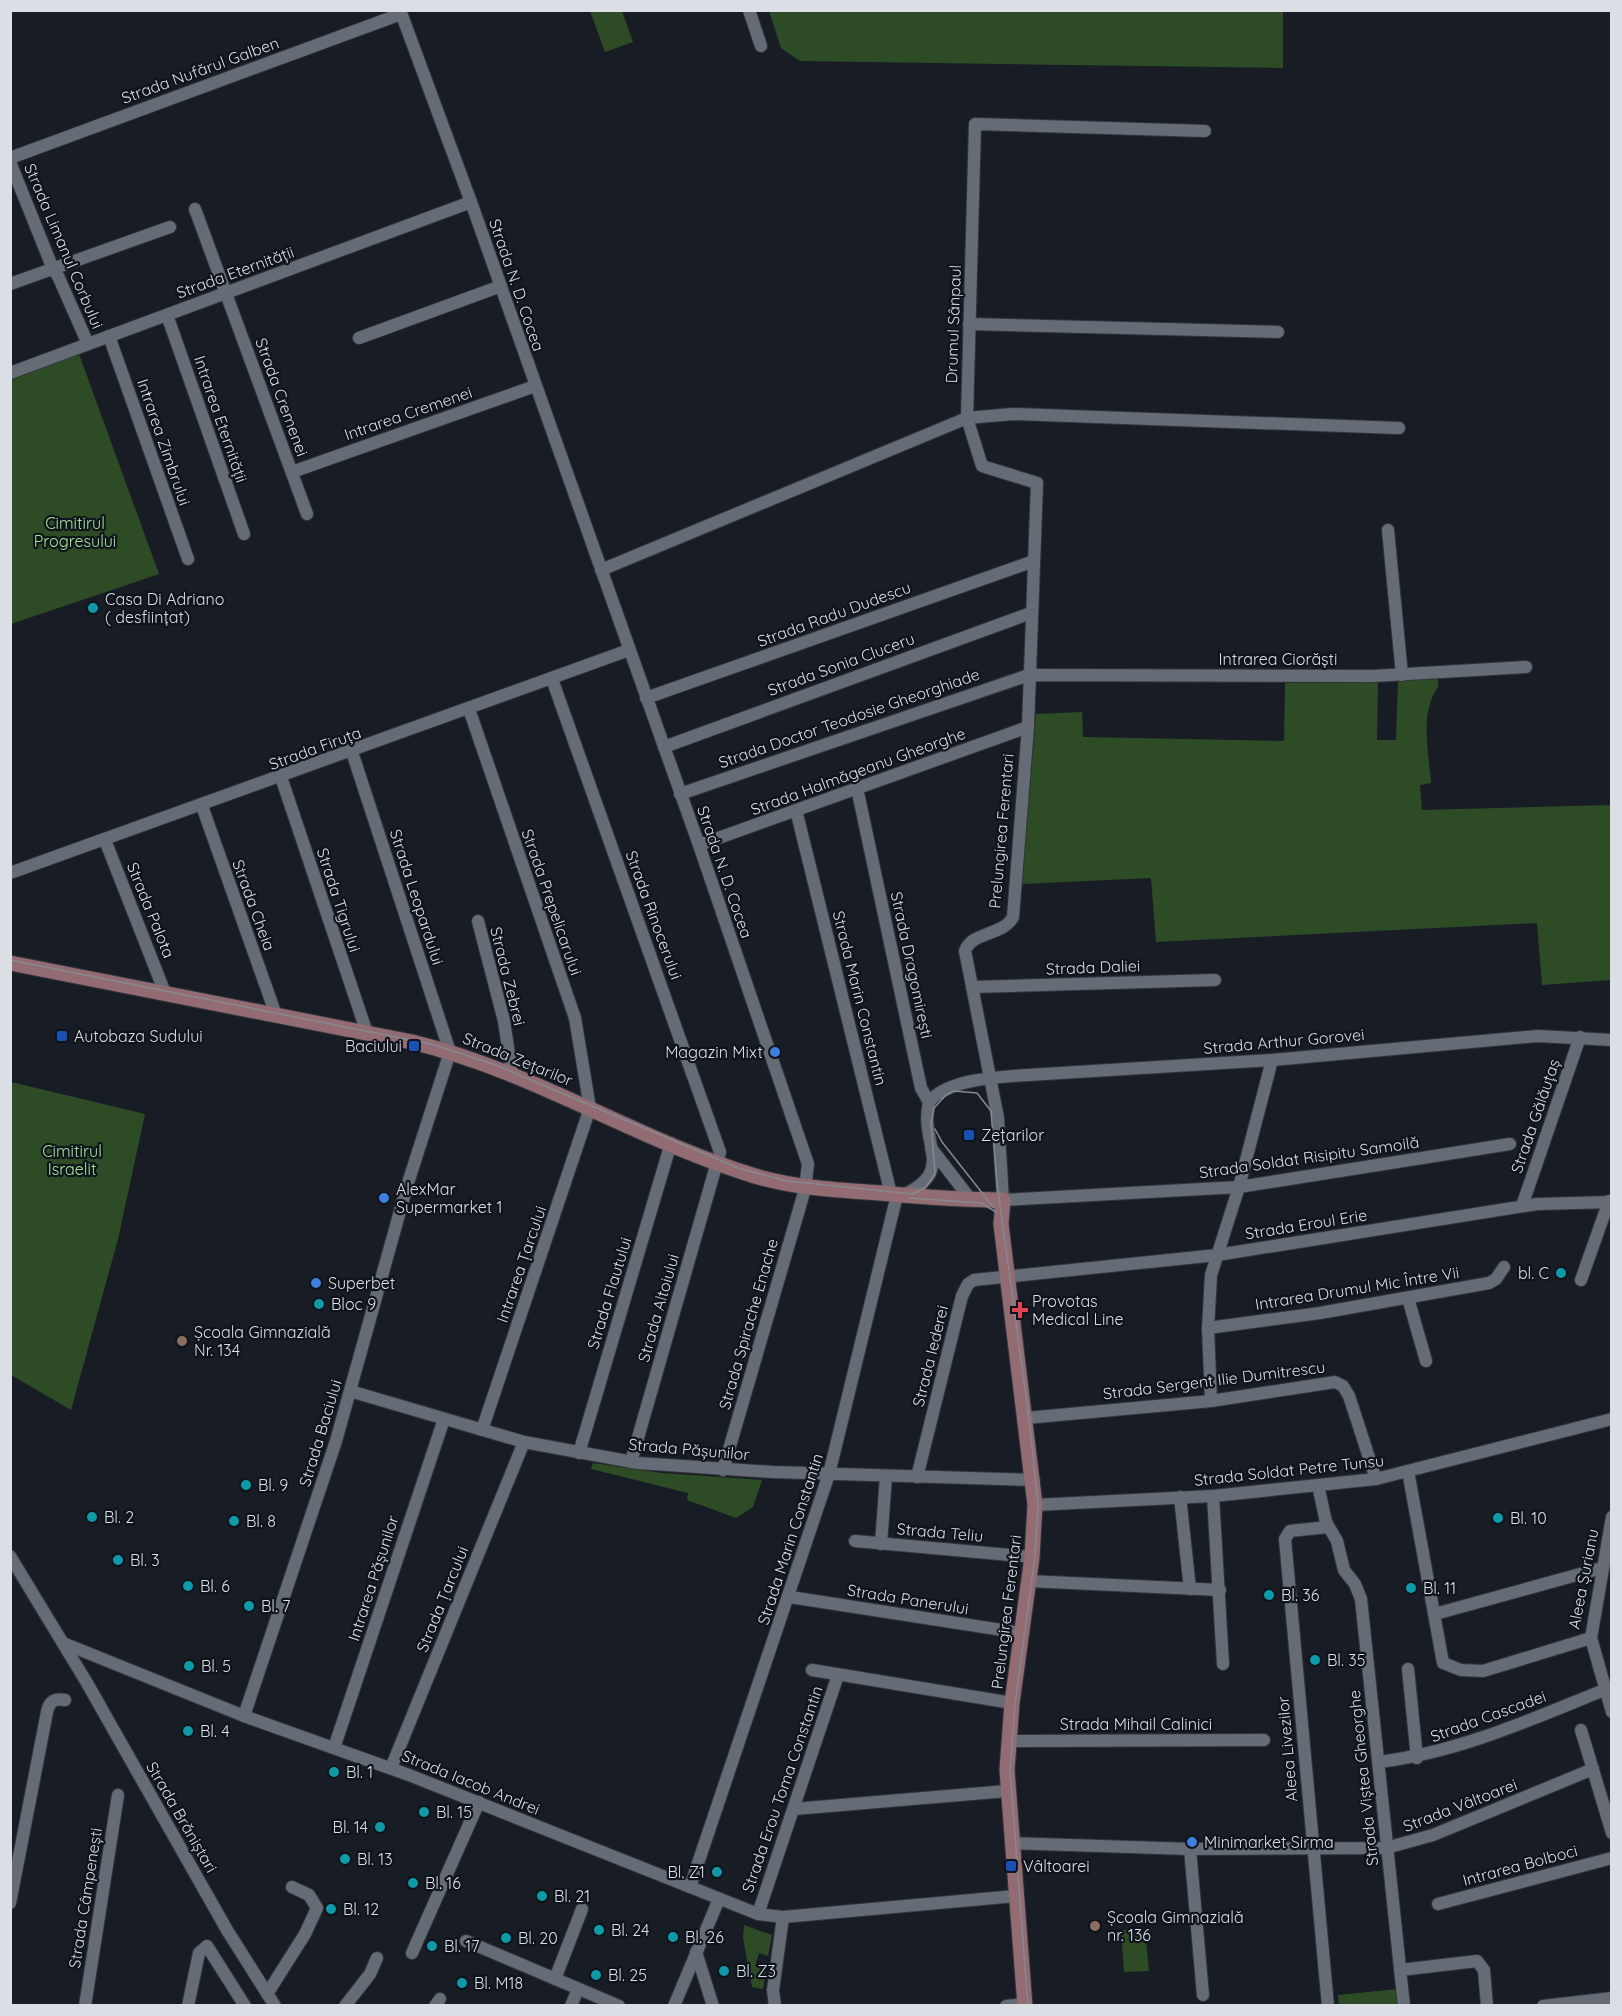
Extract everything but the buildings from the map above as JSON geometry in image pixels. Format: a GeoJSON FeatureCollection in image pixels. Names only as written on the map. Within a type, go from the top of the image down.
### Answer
{"type":"FeatureCollection","features":[{"type":"Feature","properties":{"kind":"main road","name":"Strada Zețarilor"},"geometry":{"type":"LineString","coordinates":[[10,963],[367,1033],[450,1052],[512,1074],[717,1163],[777,1182],[805,1187],[897,1195],[1003,1200]]}},
{"type":"Feature","properties":{"kind":"main road"},"geometry":{"type":"LineString","coordinates":[[971,1200],[986,1209],[1001,1224]]}},
{"type":"Feature","properties":{"kind":"main road","name":"Prelungirea Ferentari"},"geometry":{"type":"LineString","coordinates":[[1003,1200],[1001,1224],[1034,1480],[1035,1505],[1032,1557],[1012,1703],[1007,1791],[1025,2005]]}},
{"type":"Feature","properties":{"kind":"street"},"geometry":{"type":"LineString","coordinates":[[749,10],[761,46]]}},
{"type":"Feature","properties":{"kind":"street","name":"Strada Nufărul Galben"},"geometry":{"type":"LineString","coordinates":[[10,160],[401,12]]}},
{"type":"Feature","properties":{"kind":"street","name":"Strada N. D. Cocea"},"geometry":{"type":"LineString","coordinates":[[401,12],[501,286],[802,1143],[808,1169],[805,1187]]}},
{"type":"Feature","properties":{"kind":"street","name":"Drumul Sânpaul"},"geometry":{"type":"LineString","coordinates":[[1036,483],[982,466],[966,418],[975,124],[1205,132]]}},
{"type":"Feature","properties":{"kind":"street","name":"Strada Limanul Corbului"},"geometry":{"type":"LineString","coordinates":[[10,160],[53,269],[88,344]]}},
{"type":"Feature","properties":{"kind":"street","name":"Strada Eternității"},"geometry":{"type":"LineString","coordinates":[[10,373],[471,202]]}},
{"type":"Feature","properties":{"kind":"street","name":"Strada Cremenei"},"geometry":{"type":"LineString","coordinates":[[195,209],[307,514]]}},
{"type":"Feature","properties":{"kind":"street"},"geometry":{"type":"LineString","coordinates":[[10,284],[170,227]]}},
{"type":"Feature","properties":{"kind":"street"},"geometry":{"type":"LineString","coordinates":[[359,338],[501,286]]}},
{"type":"Feature","properties":{"kind":"street","name":"Intrarea Eternității"},"geometry":{"type":"LineString","coordinates":[[167,315],[244,534]]}},
{"type":"Feature","properties":{"kind":"street"},"geometry":{"type":"LineString","coordinates":[[969,324],[1278,332]]}},
{"type":"Feature","properties":{"kind":"street","name":"Intrarea Zimbrului"},"geometry":{"type":"LineString","coordinates":[[109,336],[188,559]]}},
{"type":"Feature","properties":{"kind":"street","name":"Intrarea Cremenei"},"geometry":{"type":"LineString","coordinates":[[292,472],[536,386]]}},
{"type":"Feature","properties":{"kind":"street"},"geometry":{"type":"LineString","coordinates":[[601,570],[966,418],[1013,414],[1399,428]]}},
{"type":"Feature","properties":{"kind":"street","name":"Prelungirea Ferentari"},"geometry":{"type":"LineString","coordinates":[[1003,1200],[999,1126],[966,947],[974,940],[1004,927],[1013,917],[1028,727],[1036,483]]}},
{"type":"Feature","properties":{"kind":"street"},"geometry":{"type":"LineString","coordinates":[[1388,530],[1402,675]]}},
{"type":"Feature","properties":{"kind":"street","name":"Strada Radu Dudescu"},"geometry":{"type":"LineString","coordinates":[[646,698],[1034,561]]}},
{"type":"Feature","properties":{"kind":"street","name":"Strada Sonia Cluceru"},"geometry":{"type":"LineString","coordinates":[[664,747],[1030,613]]}},
{"type":"Feature","properties":{"kind":"street","name":"Strada Firuța"},"geometry":{"type":"LineString","coordinates":[[10,873],[469,710],[629,650]]}},
{"type":"Feature","properties":{"kind":"street","name":"Intrarea Ciorăști"},"geometry":{"type":"LineString","coordinates":[[1029,675],[1402,675],[1526,667]]}},
{"type":"Feature","properties":{"kind":"street","name":"Strada Doctor Teodosie Gheorghiade"},"geometry":{"type":"LineString","coordinates":[[680,794],[1029,675]]}},
{"type":"Feature","properties":{"kind":"street","name":"Strada Rinocerului"},"geometry":{"type":"LineString","coordinates":[[552,679],[719,1144],[717,1163]]}},
{"type":"Feature","properties":{"kind":"street","name":"Strada Prepelicarului"},"geometry":{"type":"LineString","coordinates":[[469,710],[575,1018],[590,1108]]}},
{"type":"Feature","properties":{"kind":"street","name":"Strada Halmăgeanu Gheorghe"},"geometry":{"type":"LineString","coordinates":[[699,845],[1028,727]]}},
{"type":"Feature","properties":{"kind":"street","name":"Strada Leopardului"},"geometry":{"type":"LineString","coordinates":[[352,752],[450,1052]]}},
{"type":"Feature","properties":{"kind":"street","name":"Strada Tigrului"},"geometry":{"type":"LineString","coordinates":[[281,777],[367,1033]]}},
{"type":"Feature","properties":{"kind":"street","name":"Strada Dragomirești"},"geometry":{"type":"LineString","coordinates":[[857,788],[921,1088],[929,1102],[927,1123],[932,1168],[928,1180],[922,1186],[897,1195]]}},
{"type":"Feature","properties":{"kind":"street","name":"Strada Cheia"},"geometry":{"type":"LineString","coordinates":[[202,806],[276,1015]]}},
{"type":"Feature","properties":{"kind":"street","name":"Strada Marin Constantin"},"geometry":{"type":"LineString","coordinates":[[690,1887],[790,1597],[829,1474],[897,1195],[796,810]]}},
{"type":"Feature","properties":{"kind":"street","name":"Strada Palota"},"geometry":{"type":"LineString","coordinates":[[105,840],[165,993]]}},
{"type":"Feature","properties":{"kind":"street","name":"Strada Zebrei"},"geometry":{"type":"LineString","coordinates":[[478,921],[504,1022],[512,1074]]}},
{"type":"Feature","properties":{"kind":"street","name":"Strada Daliei"},"geometry":{"type":"LineString","coordinates":[[972,987],[1215,980]]}},
{"type":"Feature","properties":{"kind":"street","name":"Strada Arthur Gorovei"},"geometry":{"type":"LineString","coordinates":[[929,1102],[943,1090],[991,1079],[1272,1060],[1522,1037],[1580,1037],[1611,1040]]}},
{"type":"Feature","properties":{"kind":"street","name":"Strada Gălăuțaș"},"geometry":{"type":"LineString","coordinates":[[1522,1206],[1580,1037]]}},
{"type":"Feature","properties":{"kind":"street","name":"Strada Baciului"},"geometry":{"type":"LineString","coordinates":[[244,1716],[308,1531],[410,1176],[450,1052]]}},
{"type":"Feature","properties":{"kind":"street"},"geometry":{"type":"LineString","coordinates":[[1211,1401],[1208,1328],[1211,1275],[1239,1187],[1272,1060]]}},
{"type":"Feature","properties":{"kind":"street","name":"Intrarea Țarcului"},"geometry":{"type":"LineString","coordinates":[[482,1430],[590,1108]]}},
{"type":"Feature","properties":{"kind":"street","name":"Strada Flautului"},"geometry":{"type":"LineString","coordinates":[[579,1452],[671,1143]]}},
{"type":"Feature","properties":{"kind":"street","name":"Strada Soldat Risipitu Samoilă"},"geometry":{"type":"LineString","coordinates":[[1003,1200],[1239,1187],[1510,1144]]}},
{"type":"Feature","properties":{"kind":"street"},"geometry":{"type":"LineString","coordinates":[[931,1148],[971,1200]]}},
{"type":"Feature","properties":{"kind":"street","name":"Strada Altoiului"},"geometry":{"type":"LineString","coordinates":[[632,1462],[717,1163]]}},
{"type":"Feature","properties":{"kind":"street","name":"Strada Spirache Enache"},"geometry":{"type":"LineString","coordinates":[[723,1470],[805,1187]]}},
{"type":"Feature","properties":{"kind":"street","name":"Strada Eroul Erie"},"geometry":{"type":"LineString","coordinates":[[1007,1276],[1217,1255],[1522,1206],[1610,1201],[1581,1280]]}},
{"type":"Feature","properties":{"kind":"street","name":"Intrarea Drumul Mic Între Vii"},"geometry":{"type":"LineString","coordinates":[[1208,1328],[1408,1298],[1490,1283],[1496,1280],[1504,1267]]}},
{"type":"Feature","properties":{"kind":"street","name":"Strada Iederei"},"geometry":{"type":"LineString","coordinates":[[917,1477],[964,1289],[974,1280],[1007,1276]]}},
{"type":"Feature","properties":{"kind":"street"},"geometry":{"type":"LineString","coordinates":[[1408,1298],[1426,1361]]}},
{"type":"Feature","properties":{"kind":"street","name":"Strada Sergent Ilie Dumitrescu"},"geometry":{"type":"LineString","coordinates":[[1026,1418],[1211,1401],[1340,1383],[1349,1396],[1376,1479]]}},
{"type":"Feature","properties":{"kind":"street","name":"Strada Pășunilor"},"geometry":{"type":"LineString","coordinates":[[350,1390],[524,1442],[632,1462],[723,1470],[1034,1480]]}},
{"type":"Feature","properties":{"kind":"street","name":"Intrarea Pășunilor"},"geometry":{"type":"LineString","coordinates":[[334,1748],[444,1419]]}},
{"type":"Feature","properties":{"kind":"street","name":"Strada Soldat Petre Tunsu"},"geometry":{"type":"LineString","coordinates":[[1035,1505],[1213,1496],[1376,1479],[1611,1419]]}},
{"type":"Feature","properties":{"kind":"street","name":"Strada Țarcului"},"geometry":{"type":"LineString","coordinates":[[391,1768],[524,1442]]}},
{"type":"Feature","properties":{"kind":"street"},"geometry":{"type":"LineString","coordinates":[[1408,1472],[1435,1614],[1606,1561]]}},
{"type":"Feature","properties":{"kind":"street","name":"Strada Teliu"},"geometry":{"type":"LineString","coordinates":[[881,1544],[886,1476]]}},
{"type":"Feature","properties":{"kind":"street","name":"Strada Viștea Gheorghe"},"geometry":{"type":"LineString","coordinates":[[1318,1485],[1321,1508],[1340,1549],[1344,1570],[1355,1584],[1361,1599],[1400,1970]]}},
{"type":"Feature","properties":{"kind":"street"},"geometry":{"type":"LineString","coordinates":[[1213,1496],[1223,1664]]}},
{"type":"Feature","properties":{"kind":"street"},"geometry":{"type":"LineString","coordinates":[[1180,1497],[1190,1588]]}},
{"type":"Feature","properties":{"kind":"street","name":"Aleea Șurianu"},"geometry":{"type":"LineString","coordinates":[[1435,1614],[1443,1663],[1461,1670],[1483,1671],[1591,1638],[1606,1561],[1611,1517]]}},
{"type":"Feature","properties":{"kind":"street","name":"Aleea Livezilor"},"geometry":{"type":"LineString","coordinates":[[1328,1527],[1290,1531],[1285,1539],[1328,2006]]}},
{"type":"Feature","properties":{"kind":"street","name":"Strada Teliu"},"geometry":{"type":"LineString","coordinates":[[855,1541],[1032,1557]]}},
{"type":"Feature","properties":{"kind":"street","name":"Strada Brăniștari"},"geometry":{"type":"LineString","coordinates":[[10,1556],[63,1642],[227,1930],[275,2006]]}},
{"type":"Feature","properties":{"kind":"street"},"geometry":{"type":"LineString","coordinates":[[1028,1581],[1220,1590]]}},
{"type":"Feature","properties":{"kind":"street","name":"Strada Panerului"},"geometry":{"type":"LineString","coordinates":[[790,1597],[1021,1633]]}},
{"type":"Feature","properties":{"kind":"street"},"geometry":{"type":"LineString","coordinates":[[1591,1638],[1611,1712]]}},
{"type":"Feature","properties":{"kind":"street","name":"Strada Iacob Andrei"},"geometry":{"type":"LineString","coordinates":[[63,1642],[244,1716],[391,1768],[758,1914],[783,1917]]}},
{"type":"Feature","properties":{"kind":"street"},"geometry":{"type":"LineString","coordinates":[[1408,1669],[1417,1758]]}},
{"type":"Feature","properties":{"kind":"street"},"geometry":{"type":"LineString","coordinates":[[812,1670],[1012,1703]]}},
{"type":"Feature","properties":{"kind":"street","name":"Strada Erou Toma Constantin"},"geometry":{"type":"LineString","coordinates":[[758,1914],[838,1676]]}},
{"type":"Feature","properties":{"kind":"street","name":"Strada Cascadei"},"geometry":{"type":"LineString","coordinates":[[1379,1762],[1417,1758],[1472,1742],[1605,1690]]}},
{"type":"Feature","properties":{"kind":"street"},"geometry":{"type":"LineString","coordinates":[[11,1903],[49,1704],[53,1700],[65,1700]]}},
{"type":"Feature","properties":{"kind":"street"},"geometry":{"type":"LineString","coordinates":[[1581,1730],[1611,1833]]}},
{"type":"Feature","properties":{"kind":"street","name":"Strada Mihail Calinici"},"geometry":{"type":"LineString","coordinates":[[1009,1742],[1264,1740]]}},
{"type":"Feature","properties":{"kind":"street","name":"Strada Vâltoarei"},"geometry":{"type":"LineString","coordinates":[[1011,1843],[1190,1849],[1386,1848],[1433,1835],[1593,1769]]}},
{"type":"Feature","properties":{"kind":"street"},"geometry":{"type":"LineString","coordinates":[[794,1809],[1007,1791]]}},
{"type":"Feature","properties":{"kind":"street","name":"Strada Câmpenești"},"geometry":{"type":"LineString","coordinates":[[85,2006],[118,1795]]}},
{"type":"Feature","properties":{"kind":"street"},"geometry":{"type":"LineString","coordinates":[[412,1953],[479,1802]]}},
{"type":"Feature","properties":{"kind":"street"},"geometry":{"type":"LineString","coordinates":[[1190,1849],[1203,1995]]}},
{"type":"Feature","properties":{"kind":"street","name":"Intrarea Bolboci"},"geometry":{"type":"LineString","coordinates":[[1438,1904],[1611,1858]]}},
{"type":"Feature","properties":{"kind":"street"},"geometry":{"type":"LineString","coordinates":[[267,1994],[305,1934],[317,1908],[309,1895],[292,1887]]}},
{"type":"Feature","properties":{"kind":"street"},"geometry":{"type":"LineString","coordinates":[[775,2006],[773,1990],[783,1917],[1016,1896]]}},
{"type":"Feature","properties":{"kind":"street"},"geometry":{"type":"LineString","coordinates":[[674,2006],[719,1899]]}},
{"type":"Feature","properties":{"kind":"street"},"geometry":{"type":"LineString","coordinates":[[555,1979],[582,1909]]}},
{"type":"Feature","properties":{"kind":"street"},"geometry":{"type":"LineString","coordinates":[[466,1941],[619,2006]]}},
{"type":"Feature","properties":{"kind":"street"},"geometry":{"type":"LineString","coordinates":[[188,2006],[199,1953],[203,1947],[210,1947],[245,2006]]}},
{"type":"Feature","properties":{"kind":"street"},"geometry":{"type":"LineString","coordinates":[[696,1953],[713,2006]]}},
{"type":"Feature","properties":{"kind":"street"},"geometry":{"type":"LineString","coordinates":[[345,2006],[373,1969],[376,1958]]}},
{"type":"Feature","properties":{"kind":"street"},"geometry":{"type":"LineString","coordinates":[[1404,2006],[1400,1970],[1477,1961],[1484,1970],[1488,2006]]}},
{"type":"Feature","properties":{"kind":"street"},"geometry":{"type":"LineString","coordinates":[[571,2006],[578,1989]]}},
{"type":"Feature","properties":{"kind":"street"},"geometry":{"type":"LineString","coordinates":[[1543,2006],[1611,1998]]}},
{"type":"Feature","properties":{"kind":"street"},"geometry":{"type":"LineString","coordinates":[[1006,2006],[1025,2005]]}},
{"type":"Feature","properties":{"kind":"green space"},"geometry":{"type":"Polygon","coordinates":[[[590,11],[622,11],[633,42],[605,52],[590,11]]]}},
{"type":"Feature","properties":{"kind":"green space"},"geometry":{"type":"Polygon","coordinates":[[[769,11],[1283,11],[1283,68],[800,61],[781,48],[769,11]]]}},
{"type":"Feature","properties":{"kind":"green space","name":"Cimitirul Progresului"},"geometry":{"type":"Polygon","coordinates":[[[79,354],[159,574],[11,624],[11,379],[79,354]]]}},
{"type":"Feature","properties":{"kind":"green space"},"geometry":{"type":"Polygon","coordinates":[[[1438,679],[1438,687],[1432,697],[1427,721],[1431,783],[1420,785],[1422,810],[1611,805],[1611,980],[1542,985],[1537,923],[1156,942],[1151,878],[1022,884],[1036,714],[1082,712],[1083,737],[1284,741],[1285,683],[1378,683],[1377,740],[1396,740],[1398,680],[1438,679]]]}},
{"type":"Feature","properties":{"kind":"green space","name":"Cimitirul Israelit"},"geometry":{"type":"Polygon","coordinates":[[[11,1082],[145,1114],[118,1239],[71,1410],[11,1375],[11,1082]]]}},
{"type":"Feature","properties":{"kind":"green space"},"geometry":{"type":"Polygon","coordinates":[[[593,1463],[662,1473],[762,1480],[753,1507],[736,1518],[687,1500],[688,1493],[591,1469],[593,1463]]]}},
{"type":"Feature","properties":{"kind":"green space"},"geometry":{"type":"Polygon","coordinates":[[[744,1925],[772,1935],[768,1956],[759,1953],[755,1966],[766,1970],[763,1989],[752,1987],[743,1938],[744,1925]]]}},
{"type":"Feature","properties":{"kind":"green space"},"geometry":{"type":"Polygon","coordinates":[[[1145,1929],[1149,1971],[1124,1972],[1121,1930],[1145,1929]]]}},
{"type":"Feature","properties":{"kind":"green space"},"geometry":{"type":"Polygon","coordinates":[[[1398,1989],[1400,2005],[1339,2005],[1338,1995],[1398,1989]]]}},
{"type":"Feature","properties":{"kind":"tram line"},"geometry":{"type":"LineString","coordinates":[[10,960],[431,1044],[496,1065],[738,1168],[787,1181],[913,1194],[926,1187],[935,1174],[931,1123],[934,1108],[946,1095],[954,1091],[977,1093],[991,1111],[997,1183],[1029,1418],[1038,1505],[1035,1556],[1015,1704],[1010,1770],[1028,2006]]}},
{"type":"Feature","properties":{"kind":"tram line"},"geometry":{"type":"LineString","coordinates":[[935,1129],[942,1142],[994,1208]]}},
{"type":"Feature","properties":{"kind":"tram line"},"geometry":{"type":"LineString","coordinates":[[909,1198],[981,1203],[996,1212]]}},
{"type":"Feature","properties":{"kind":"place","name":"Casa Di Adriano ( desființat)"},"geometry":{"type":"Point","coordinates":[93,608]}},
{"type":"Feature","properties":{"kind":"place","name":"Autobaza Sudului"},"geometry":{"type":"Point","coordinates":[62,1036]}},
{"type":"Feature","properties":{"kind":"place","name":"Baciului"},"geometry":{"type":"Point","coordinates":[414,1046]}},
{"type":"Feature","properties":{"kind":"place","name":"Magazin Mixt"},"geometry":{"type":"Point","coordinates":[775,1052]}},
{"type":"Feature","properties":{"kind":"place","name":"Zețarilor"},"geometry":{"type":"Point","coordinates":[969,1135]}},
{"type":"Feature","properties":{"kind":"place","name":"AlexMar Supermarket 1"},"geometry":{"type":"Point","coordinates":[384,1198]}},
{"type":"Feature","properties":{"kind":"place","name":"bl. C"},"geometry":{"type":"Point","coordinates":[1561,1273]}},
{"type":"Feature","properties":{"kind":"place","name":"Superbet"},"geometry":{"type":"Point","coordinates":[316,1283]}},
{"type":"Feature","properties":{"kind":"place","name":"Bloc 9"},"geometry":{"type":"Point","coordinates":[319,1304]}},
{"type":"Feature","properties":{"kind":"place","name":"Provotas Medical Line"},"geometry":{"type":"Point","coordinates":[1020,1310]}},
{"type":"Feature","properties":{"kind":"place","name":"Școala Gimnazială Nr. 134"},"geometry":{"type":"Point","coordinates":[182,1341]}},
{"type":"Feature","properties":{"kind":"place","name":"Bl. 9"},"geometry":{"type":"Point","coordinates":[246,1485]}},
{"type":"Feature","properties":{"kind":"place","name":"Bl. 2"},"geometry":{"type":"Point","coordinates":[92,1517]}},
{"type":"Feature","properties":{"kind":"place","name":"Bl. 10"},"geometry":{"type":"Point","coordinates":[1498,1518]}},
{"type":"Feature","properties":{"kind":"place","name":"Bl. 8"},"geometry":{"type":"Point","coordinates":[234,1521]}},
{"type":"Feature","properties":{"kind":"place","name":"Bl. 3"},"geometry":{"type":"Point","coordinates":[118,1560]}},
{"type":"Feature","properties":{"kind":"place","name":"Bl. 6"},"geometry":{"type":"Point","coordinates":[188,1586]}},
{"type":"Feature","properties":{"kind":"place","name":"Bl. 11"},"geometry":{"type":"Point","coordinates":[1411,1588]}},
{"type":"Feature","properties":{"kind":"place","name":"Bl. 36"},"geometry":{"type":"Point","coordinates":[1269,1595]}},
{"type":"Feature","properties":{"kind":"place","name":"Bl. 7"},"geometry":{"type":"Point","coordinates":[249,1606]}},
{"type":"Feature","properties":{"kind":"place","name":"Bl. 35"},"geometry":{"type":"Point","coordinates":[1315,1660]}},
{"type":"Feature","properties":{"kind":"place","name":"Bl. 5"},"geometry":{"type":"Point","coordinates":[189,1666]}},
{"type":"Feature","properties":{"kind":"place","name":"Bl. 4"},"geometry":{"type":"Point","coordinates":[188,1731]}},
{"type":"Feature","properties":{"kind":"place","name":"Bl. 1"},"geometry":{"type":"Point","coordinates":[334,1772]}},
{"type":"Feature","properties":{"kind":"place","name":"Bl. 15"},"geometry":{"type":"Point","coordinates":[424,1812]}},
{"type":"Feature","properties":{"kind":"place","name":"Bl. 14"},"geometry":{"type":"Point","coordinates":[380,1827]}},
{"type":"Feature","properties":{"kind":"place","name":"Minimarket Sirma"},"geometry":{"type":"Point","coordinates":[1192,1842]}},
{"type":"Feature","properties":{"kind":"place","name":"Bl. 13"},"geometry":{"type":"Point","coordinates":[345,1859]}},
{"type":"Feature","properties":{"kind":"place","name":"Vâltoarei"},"geometry":{"type":"Point","coordinates":[1011,1866]}},
{"type":"Feature","properties":{"kind":"place","name":"Bl. Z1"},"geometry":{"type":"Point","coordinates":[717,1872]}},
{"type":"Feature","properties":{"kind":"place","name":"Bl. 16"},"geometry":{"type":"Point","coordinates":[413,1883]}},
{"type":"Feature","properties":{"kind":"place","name":"Bl. 21"},"geometry":{"type":"Point","coordinates":[542,1896]}},
{"type":"Feature","properties":{"kind":"place","name":"Bl. 12"},"geometry":{"type":"Point","coordinates":[331,1909]}},
{"type":"Feature","properties":{"kind":"place","name":"Școala Gimnazială nr. 136"},"geometry":{"type":"Point","coordinates":[1095,1926]}},
{"type":"Feature","properties":{"kind":"place","name":"Bl. 24"},"geometry":{"type":"Point","coordinates":[599,1930]}},
{"type":"Feature","properties":{"kind":"place","name":"Bl. 26"},"geometry":{"type":"Point","coordinates":[673,1937]}},
{"type":"Feature","properties":{"kind":"place","name":"Bl. 20"},"geometry":{"type":"Point","coordinates":[506,1938]}},
{"type":"Feature","properties":{"kind":"place","name":"Bl. 17"},"geometry":{"type":"Point","coordinates":[432,1946]}},
{"type":"Feature","properties":{"kind":"place","name":"Bl. Z3"},"geometry":{"type":"Point","coordinates":[724,1971]}},
{"type":"Feature","properties":{"kind":"place","name":"Bl. 25"},"geometry":{"type":"Point","coordinates":[596,1975]}},
{"type":"Feature","properties":{"kind":"place","name":"Bl. M18"},"geometry":{"type":"Point","coordinates":[462,1983]}}]}
